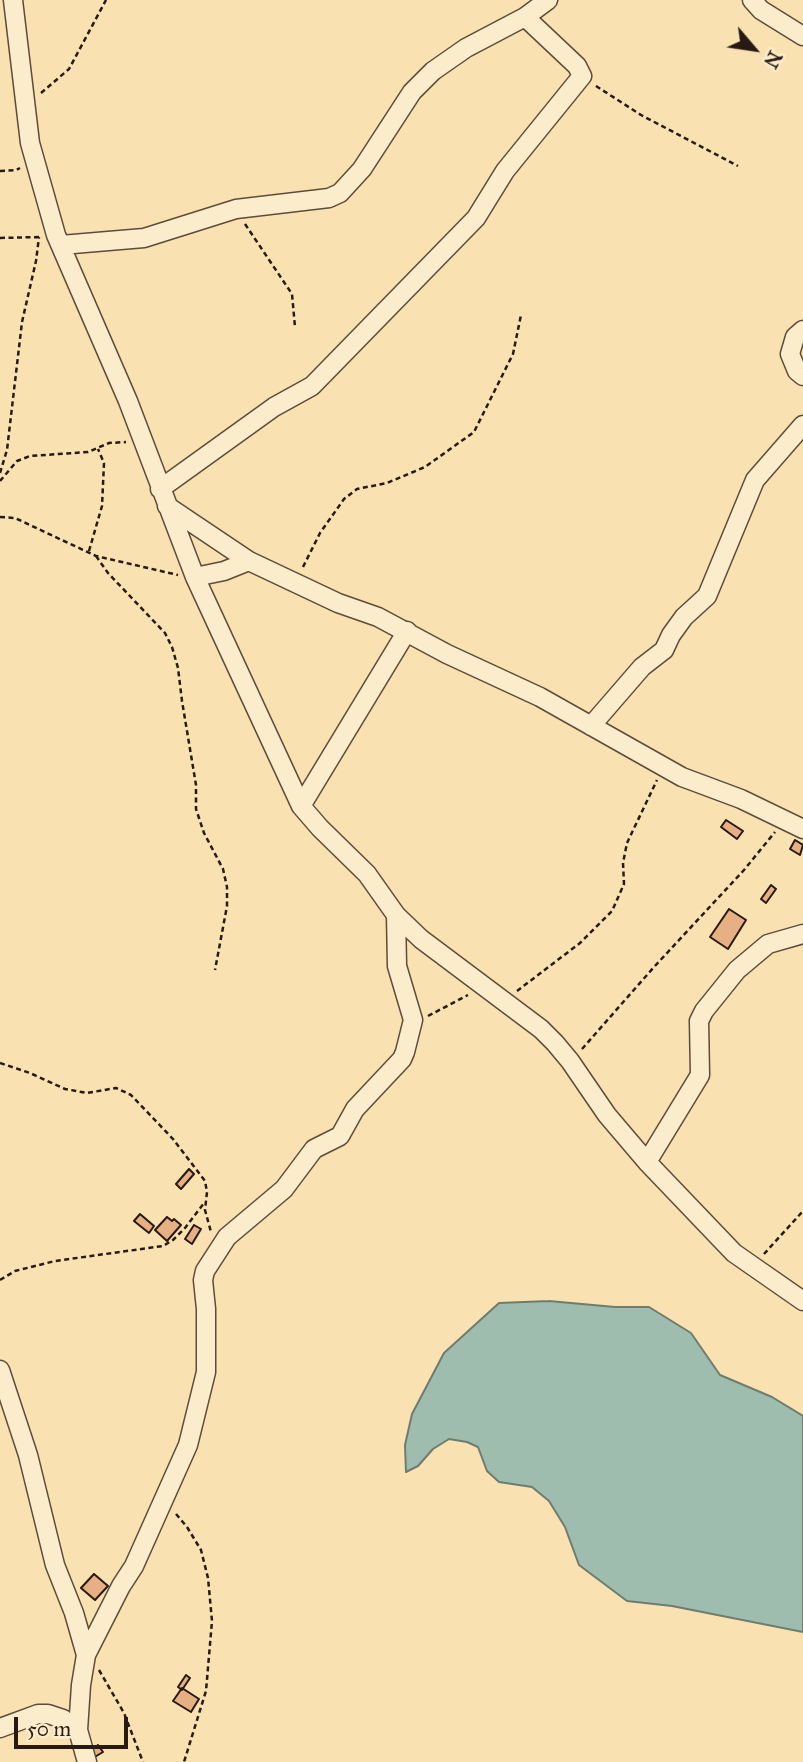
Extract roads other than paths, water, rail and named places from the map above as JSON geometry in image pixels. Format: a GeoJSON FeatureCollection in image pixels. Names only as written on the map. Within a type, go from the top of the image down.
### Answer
{"type":"FeatureCollection","features":[{"type":"Feature","properties":{"kind":"street"},"geometry":{"type":"LineString","coordinates":[[13,0],[30,143],[52,239],[128,401],[195,577],[301,806],[367,874],[396,915],[440,955],[541,1030],[570,1061],[607,1115],[647,1163],[734,1253],[803,1301]]}},
{"type":"Feature","properties":{"kind":"street"},"geometry":{"type":"LineString","coordinates":[[52,239],[144,238],[236,209],[330,198],[340,193],[362,169],[412,92],[433,71],[466,48],[525,17],[548,0]]}},
{"type":"Feature","properties":{"kind":"street"},"geometry":{"type":"LineString","coordinates":[[752,0],[761,10],[803,36]]}},
{"type":"Feature","properties":{"kind":"street"},"geometry":{"type":"LineString","coordinates":[[164,497],[274,407],[312,386],[476,218],[505,171],[582,76],[577,66],[525,17]]}},
{"type":"Feature","properties":{"kind":"street"},"geometry":{"type":"LineString","coordinates":[[803,330],[795,337],[790,354],[797,372],[803,376]]}},
{"type":"Feature","properties":{"kind":"street"},"geometry":{"type":"LineString","coordinates":[[591,726],[642,667],[664,650],[684,617],[707,596],[755,480],[803,425]]}},
{"type":"Feature","properties":{"kind":"street"},"geometry":{"type":"LineString","coordinates":[[164,497],[249,561],[338,603],[407,631],[447,654],[540,697],[664,768],[704,787],[758,806],[795,826]]}},
{"type":"Feature","properties":{"kind":"street"},"geometry":{"type":"LineString","coordinates":[[195,577],[210,575],[249,561]]}},
{"type":"Feature","properties":{"kind":"street"},"geometry":{"type":"LineString","coordinates":[[301,806],[407,631]]}},
{"type":"Feature","properties":{"kind":"street"},"geometry":{"type":"LineString","coordinates":[[87,1762],[78,1730],[86,1655],[134,1566],[164,1500],[188,1445],[201,1397],[206,1372],[202,1280],[216,1252],[244,1220],[284,1189],[314,1149],[340,1136],[355,1109],[401,1059],[413,1027],[411,1009],[397,966],[396,915]]}},
{"type":"Feature","properties":{"kind":"street"},"geometry":{"type":"LineString","coordinates":[[647,1163],[700,1075],[699,1021],[704,1011],[737,970],[768,944],[803,934]]}},
{"type":"Feature","properties":{"kind":"street"},"geometry":{"type":"LineString","coordinates":[[0,1370],[29,1455],[55,1566],[74,1613],[86,1655]]}},
{"type":"Feature","properties":{"kind":"street"},"geometry":{"type":"LineString","coordinates":[[0,1728],[30,1716],[48,1714],[71,1723],[78,1730]]}}]}
